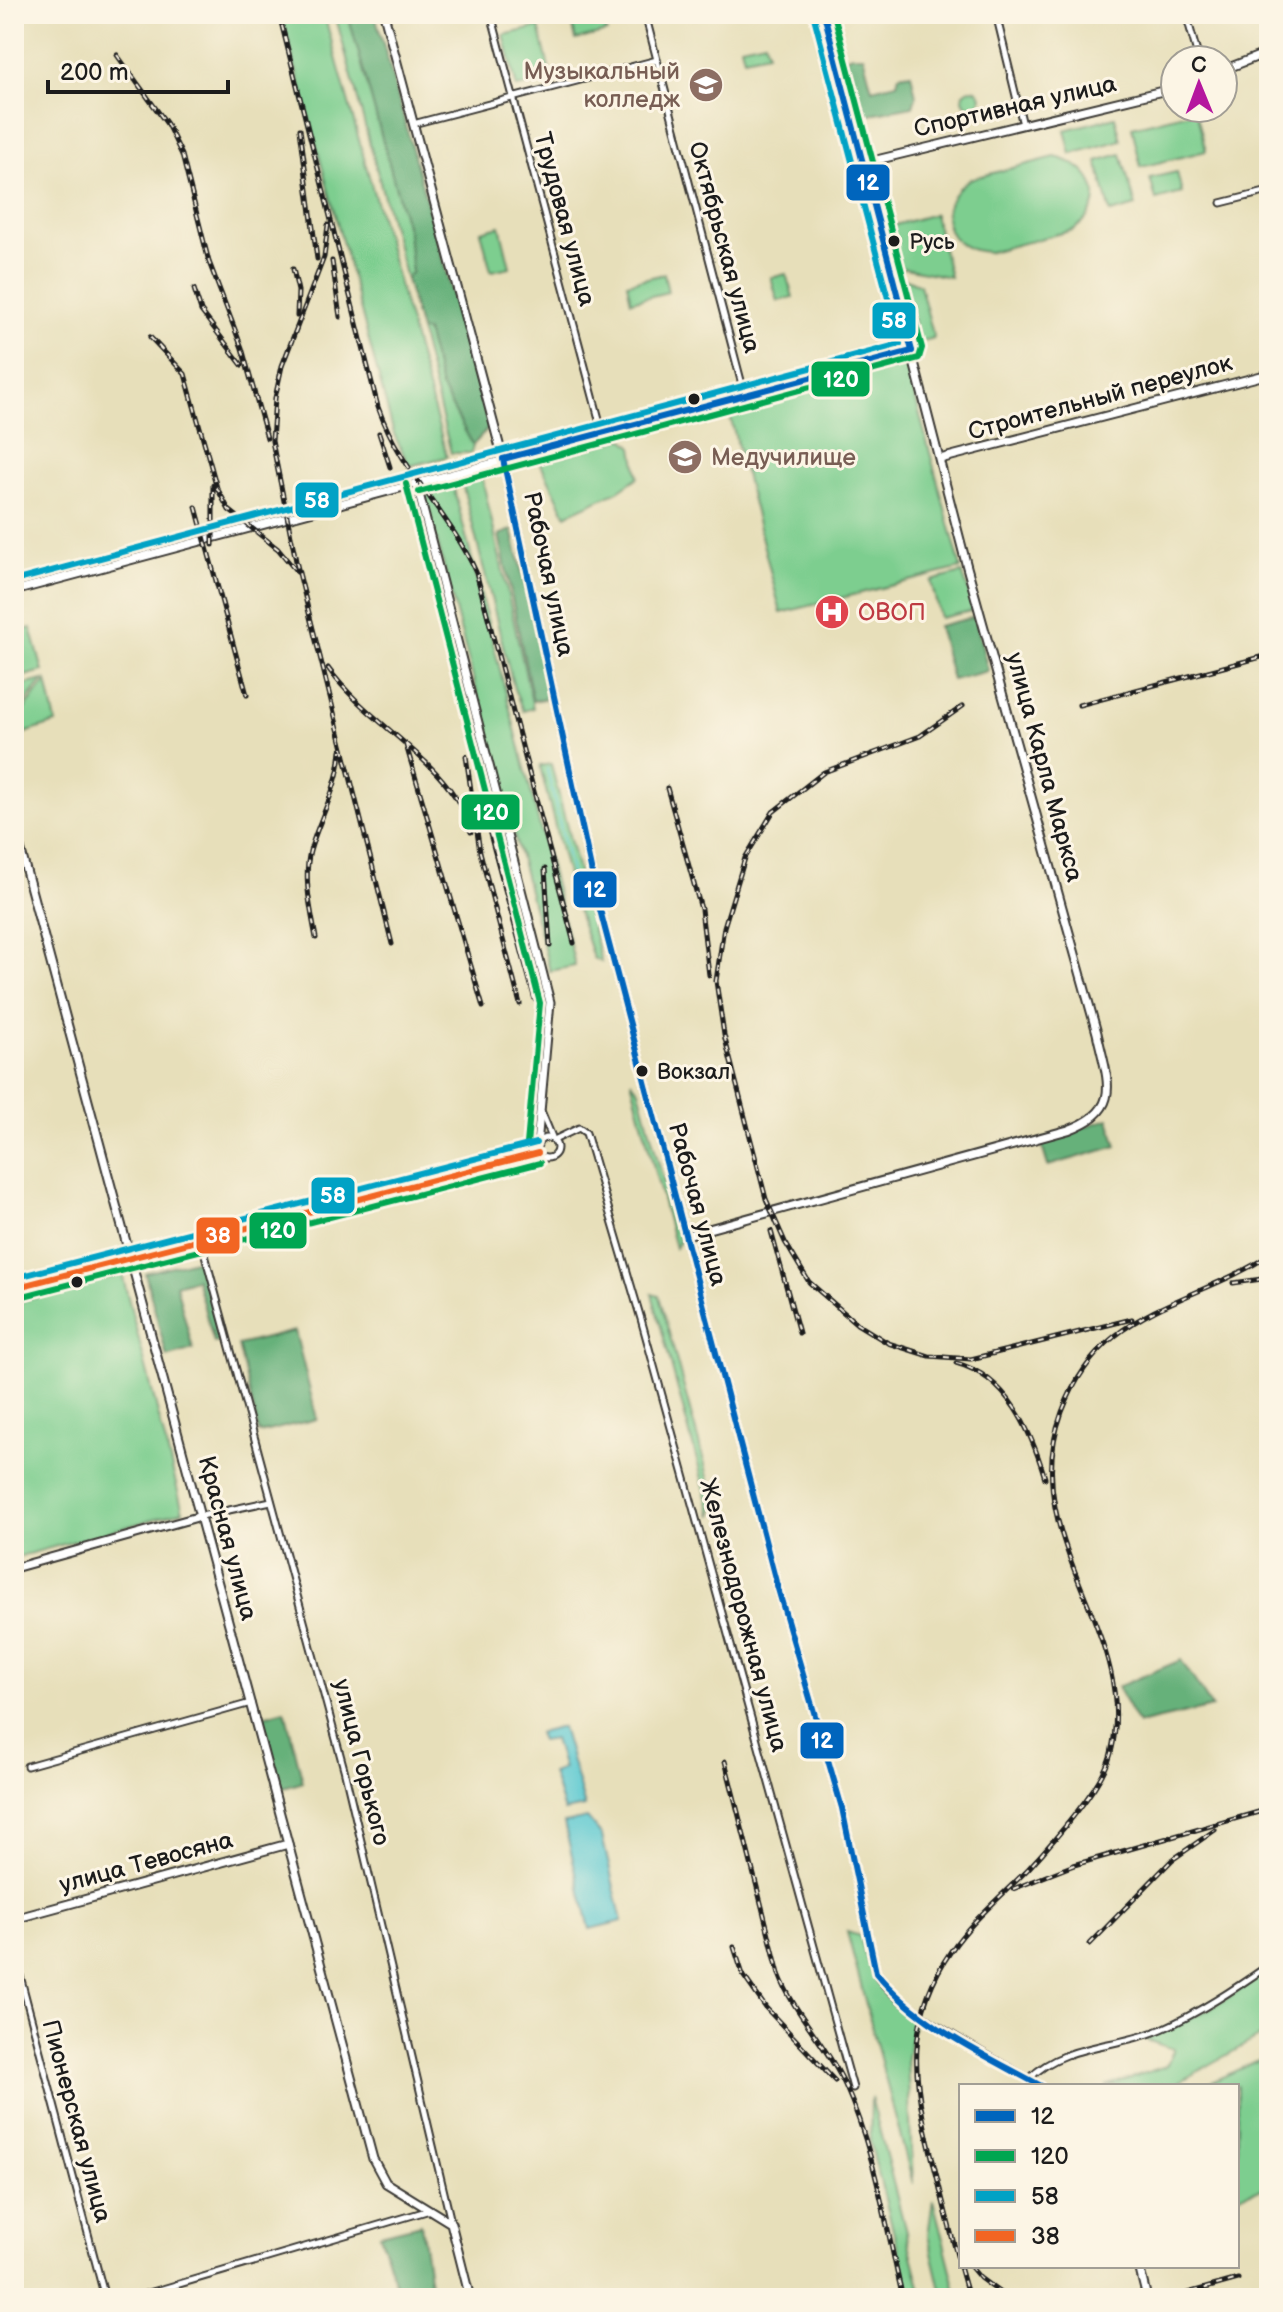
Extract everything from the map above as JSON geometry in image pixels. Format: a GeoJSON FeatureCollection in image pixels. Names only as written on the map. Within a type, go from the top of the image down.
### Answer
{"type":"FeatureCollection","features":[{"type":"Feature","properties":{"kind":"street","name":"Рабочая улица"},"geometry":{"type":"LineString","coordinates":[[384,14],[503,459],[599,906],[772,1567],[842,1808],[876,1973],[888,1989],[921,2014],[1038,2084]]}},
{"type":"Feature","properties":{"kind":"street","name":"Трудовая улица"},"geometry":{"type":"LineString","coordinates":[[491,14],[603,434]]}},
{"type":"Feature","properties":{"kind":"street","name":"Октябрьская улица"},"geometry":{"type":"LineString","coordinates":[[645,14],[745,396]]}},
{"type":"Feature","properties":{"kind":"street","name":"улица Карла Маркса"},"geometry":{"type":"LineString","coordinates":[[687,1235],[1068,1130],[1098,1115],[1108,1096],[1097,1033],[940,459],[824,14]]}},
{"type":"Feature","properties":{"kind":"street"},"geometry":{"type":"LineString","coordinates":[[996,14],[1023,125]]}},
{"type":"Feature","properties":{"kind":"street"},"geometry":{"type":"LineString","coordinates":[[1186,14],[1194,44]]}},
{"type":"Feature","properties":{"kind":"street"},"geometry":{"type":"LineString","coordinates":[[1239,64],[1269,52]]}},
{"type":"Feature","properties":{"kind":"street"},"geometry":{"type":"LineString","coordinates":[[413,124],[657,60]]}},
{"type":"Feature","properties":{"kind":"street","name":"Спортивная улица"},"geometry":{"type":"LineString","coordinates":[[864,163],[1159,92]]}},
{"type":"Feature","properties":{"kind":"street"},"geometry":{"type":"LineString","coordinates":[[1221,203],[1269,191]]}},
{"type":"Feature","properties":{"kind":"street"},"geometry":{"type":"LineString","coordinates":[[14,591],[912,351]]}},
{"type":"Feature","properties":{"kind":"street","name":"Строительный переулок"},"geometry":{"type":"LineString","coordinates":[[940,459],[1269,374]]}},
{"type":"Feature","properties":{"kind":"street"},"geometry":{"type":"LineString","coordinates":[[416,482],[550,1002],[539,1107],[538,1149],[545,1158],[554,1156],[557,1148],[539,1107]]}},
{"type":"Feature","properties":{"kind":"street","name":"Красная улица"},"geometry":{"type":"LineString","coordinates":[[14,826],[377,2170],[386,2183],[451,2223]]}},
{"type":"Feature","properties":{"kind":"street","name":"Железнодорожная улица"},"geometry":{"type":"LineString","coordinates":[[553,1139],[582,1128],[592,1154],[641,1319],[853,2088]]}},
{"type":"Feature","properties":{"kind":"street"},"geometry":{"type":"LineString","coordinates":[[538,1149],[541,1139],[553,1139]]}},
{"type":"Feature","properties":{"kind":"street"},"geometry":{"type":"LineString","coordinates":[[14,1288],[538,1149]]}},
{"type":"Feature","properties":{"kind":"street","name":"улица Горького"},"geometry":{"type":"LineString","coordinates":[[201,1240],[344,1769],[470,2298]]}},
{"type":"Feature","properties":{"kind":"street"},"geometry":{"type":"LineString","coordinates":[[14,1568],[201,1516],[271,1501]]}},
{"type":"Feature","properties":{"kind":"street"},"geometry":{"type":"LineString","coordinates":[[27,1766],[251,1703]]}},
{"type":"Feature","properties":{"kind":"street","name":"улица Тевосяна"},"geometry":{"type":"LineString","coordinates":[[14,1919],[288,1844]]}},
{"type":"Feature","properties":{"kind":"street","name":"Пионерская улица"},"geometry":{"type":"LineString","coordinates":[[14,1953],[105,2298]]}},
{"type":"Feature","properties":{"kind":"street"},"geometry":{"type":"LineString","coordinates":[[1029,2079],[1041,2067],[1058,2058],[1160,2030],[1269,1965]]}},
{"type":"Feature","properties":{"kind":"street"},"geometry":{"type":"LineString","coordinates":[[132,2298],[433,2210]]}},
{"type":"Feature","properties":{"kind":"street"},"geometry":{"type":"LineString","coordinates":[[1140,2268],[1147,2298]]}},
{"type":"Feature","properties":{"kind":"green space"},"geometry":{"type":"Polygon","coordinates":[[[281,14],[324,14],[447,457],[409,466],[394,434],[281,14]]]}},
{"type":"Feature","properties":{"kind":"green space"},"geometry":{"type":"Polygon","coordinates":[[[335,14],[348,14],[408,232],[412,273],[406,279],[335,14]]]}},
{"type":"Feature","properties":{"kind":"green space"},"geometry":{"type":"Polygon","coordinates":[[[348,14],[375,14],[489,428],[473,445],[441,387],[426,331],[420,331],[406,279],[412,272],[408,232],[348,14]]]}},
{"type":"Feature","properties":{"kind":"green space"},"geometry":{"type":"Polygon","coordinates":[[[570,14],[603,14],[607,32],[576,40],[570,14]]]}},
{"type":"Feature","properties":{"kind":"green space"},"geometry":{"type":"Polygon","coordinates":[[[539,27],[552,80],[517,88],[504,35],[539,27]]]}},
{"type":"Feature","properties":{"kind":"green space"},"geometry":{"type":"Polygon","coordinates":[[[765,41],[768,53],[744,58],[741,46],[765,41]]]}},
{"type":"Feature","properties":{"kind":"green space"},"geometry":{"type":"Polygon","coordinates":[[[863,55],[872,89],[897,83],[899,75],[911,73],[916,96],[913,106],[860,116],[844,58],[863,55]]]}},
{"type":"Feature","properties":{"kind":"green space"},"geometry":{"type":"Polygon","coordinates":[[[972,89],[981,98],[972,107],[963,98],[972,89]]]}},
{"type":"Feature","properties":{"kind":"green space"},"geometry":{"type":"Polygon","coordinates":[[[1115,117],[1121,140],[1071,154],[1065,130],[1115,117]]]}},
{"type":"Feature","properties":{"kind":"green space"},"geometry":{"type":"Polygon","coordinates":[[[1159,120],[1159,124],[1199,124],[1206,151],[1141,167],[1132,127],[1159,120]]]}},
{"type":"Feature","properties":{"kind":"green space"},"geometry":{"type":"Polygon","coordinates":[[[1121,154],[1136,206],[1111,213],[1097,161],[1121,154]]]}},
{"type":"Feature","properties":{"kind":"green space"},"geometry":{"type":"Polygon","coordinates":[[[1055,157],[1080,169],[1094,187],[1092,209],[1073,230],[989,252],[973,250],[960,244],[952,235],[947,224],[950,201],[970,179],[1055,157]]]}},
{"type":"Feature","properties":{"kind":"green space"},"geometry":{"type":"Polygon","coordinates":[[[1177,172],[1182,193],[1156,200],[1150,178],[1177,172]]]}},
{"type":"Feature","properties":{"kind":"green space"},"geometry":{"type":"Polygon","coordinates":[[[934,214],[950,277],[899,267],[888,227],[934,214]]]}},
{"type":"Feature","properties":{"kind":"green space"},"geometry":{"type":"Polygon","coordinates":[[[500,226],[510,267],[491,271],[481,231],[500,226]]]}},
{"type":"Feature","properties":{"kind":"green space"},"geometry":{"type":"Polygon","coordinates":[[[664,274],[668,292],[631,301],[627,283],[664,274]]]}},
{"type":"Feature","properties":{"kind":"green space"},"geometry":{"type":"Polygon","coordinates":[[[786,274],[793,297],[778,301],[771,278],[786,274]]]}},
{"type":"Feature","properties":{"kind":"green space"},"geometry":{"type":"Polygon","coordinates":[[[902,277],[920,285],[934,338],[919,342],[902,277]]]}},
{"type":"Feature","properties":{"kind":"green space"},"geometry":{"type":"Polygon","coordinates":[[[420,331],[426,331],[441,387],[473,445],[471,453],[451,453],[420,331]]]}},
{"type":"Feature","properties":{"kind":"green space"},"geometry":{"type":"Polygon","coordinates":[[[905,360],[961,568],[781,613],[728,408],[905,360]]]}},
{"type":"Feature","properties":{"kind":"green space"},"geometry":{"type":"Polygon","coordinates":[[[623,438],[633,447],[638,477],[618,491],[566,515],[540,462],[623,438]]]}},
{"type":"Feature","properties":{"kind":"green space"},"geometry":{"type":"Polygon","coordinates":[[[482,477],[533,708],[523,711],[514,689],[462,483],[482,477]]]}},
{"type":"Feature","properties":{"kind":"green space"},"geometry":{"type":"Polygon","coordinates":[[[453,485],[575,966],[550,971],[424,491],[453,485]]]}},
{"type":"Feature","properties":{"kind":"green space"},"geometry":{"type":"Polygon","coordinates":[[[512,530],[552,697],[533,701],[499,535],[512,530]]]}},
{"type":"Feature","properties":{"kind":"green space"},"geometry":{"type":"Polygon","coordinates":[[[962,573],[976,610],[940,618],[931,581],[962,573]]]}},
{"type":"Feature","properties":{"kind":"green space"},"geometry":{"type":"Polygon","coordinates":[[[975,617],[988,671],[952,680],[938,626],[975,617]]]}},
{"type":"Feature","properties":{"kind":"green space"},"geometry":{"type":"Polygon","coordinates":[[[31,628],[43,671],[14,679],[14,633],[31,628]]]}},
{"type":"Feature","properties":{"kind":"green space"},"geometry":{"type":"Polygon","coordinates":[[[44,680],[16,714],[14,687],[44,680]]]}},
{"type":"Feature","properties":{"kind":"green space"},"geometry":{"type":"Polygon","coordinates":[[[47,681],[56,723],[22,734],[17,718],[47,681]]]}},
{"type":"Feature","properties":{"kind":"green space"},"geometry":{"type":"Polygon","coordinates":[[[551,764],[601,962],[593,958],[570,887],[540,766],[551,764]]]}},
{"type":"Feature","properties":{"kind":"green space"},"geometry":{"type":"Polygon","coordinates":[[[631,1080],[639,1090],[680,1242],[675,1248],[631,1080]]]}},
{"type":"Feature","properties":{"kind":"green space"},"geometry":{"type":"Polygon","coordinates":[[[1109,1119],[1117,1146],[1048,1166],[1040,1140],[1109,1119]]]}},
{"type":"Feature","properties":{"kind":"green space"},"geometry":{"type":"Polygon","coordinates":[[[199,1259],[221,1342],[214,1343],[196,1279],[176,1285],[193,1349],[167,1357],[145,1273],[199,1259]]]}},
{"type":"Feature","properties":{"kind":"green space"},"geometry":{"type":"Polygon","coordinates":[[[122,1274],[183,1511],[14,1558],[14,1303],[122,1274]]]}},
{"type":"Feature","properties":{"kind":"green space"},"geometry":{"type":"Polygon","coordinates":[[[652,1294],[659,1296],[715,1502],[712,1516],[652,1294]]]}},
{"type":"Feature","properties":{"kind":"green space"},"geometry":{"type":"Polygon","coordinates":[[[295,1331],[317,1419],[259,1433],[238,1345],[295,1331]]]}},
{"type":"Feature","properties":{"kind":"green space"},"geometry":{"type":"Polygon","coordinates":[[[1181,1660],[1212,1707],[1138,1724],[1117,1687],[1181,1660]]]}},
{"type":"Feature","properties":{"kind":"green space"},"geometry":{"type":"Polygon","coordinates":[[[285,1710],[303,1782],[281,1789],[263,1716],[285,1710]]]}},
{"type":"Feature","properties":{"kind":"green space"},"geometry":{"type":"Polygon","coordinates":[[[847,1932],[860,1936],[868,1964],[878,1983],[915,2018],[907,2057],[913,2184],[847,1932]]]}},
{"type":"Feature","properties":{"kind":"green space"},"geometry":{"type":"Polygon","coordinates":[[[1269,1971],[1269,2029],[1257,2038],[1176,2084],[1112,2084],[1166,2066],[1174,2049],[1143,2039],[1209,2009],[1269,1971]]]}},
{"type":"Feature","properties":{"kind":"green space"},"geometry":{"type":"Polygon","coordinates":[[[1269,2055],[1269,2187],[1239,2195],[1239,2084],[1207,2084],[1269,2055]]]}},
{"type":"Feature","properties":{"kind":"green space"},"geometry":{"type":"Polygon","coordinates":[[[871,2097],[923,2298],[911,2298],[870,2142],[871,2097]]]}},
{"type":"Feature","properties":{"kind":"green space"},"geometry":{"type":"Polygon","coordinates":[[[933,2200],[958,2298],[943,2298],[928,2235],[933,2200]]]}},
{"type":"Feature","properties":{"kind":"green space"},"geometry":{"type":"Polygon","coordinates":[[[421,2224],[431,2290],[420,2298],[399,2298],[380,2234],[421,2224]]]}},
{"type":"Feature","properties":{"kind":"water"},"geometry":{"type":"Polygon","coordinates":[[[562,1727],[585,1807],[564,1811],[552,1773],[563,1769],[554,1739],[541,1741],[538,1733],[562,1727]]]}},
{"type":"Feature","properties":{"kind":"water"},"geometry":{"type":"Polygon","coordinates":[[[587,1818],[602,1836],[622,1921],[590,1929],[564,1823],[587,1818]]]}},
{"type":"Feature","properties":{"kind":"waterway"},"geometry":{"type":"LineString","coordinates":[[547,769],[573,880]]}},
{"type":"Feature","properties":{"kind":"railway"},"geometry":{"type":"LineString","coordinates":[[279,14],[378,407],[399,452],[465,550],[476,572],[574,943]]}},
{"type":"Feature","properties":{"kind":"railway"},"geometry":{"type":"LineString","coordinates":[[117,55],[167,124],[182,155],[209,262],[242,348],[267,438]]}},
{"type":"Feature","properties":{"kind":"railway"},"geometry":{"type":"LineString","coordinates":[[300,129],[317,259]]}},
{"type":"Feature","properties":{"kind":"railway"},"geometry":{"type":"LineString","coordinates":[[328,225],[324,257],[282,366],[275,398],[272,441],[296,561],[392,944]]}},
{"type":"Feature","properties":{"kind":"railway"},"geometry":{"type":"LineString","coordinates":[[332,261],[340,317]]}},
{"type":"Feature","properties":{"kind":"railway"},"geometry":{"type":"LineString","coordinates":[[293,269],[298,291],[297,316]]}},
{"type":"Feature","properties":{"kind":"railway"},"geometry":{"type":"LineString","coordinates":[[194,289],[201,311],[242,365]]}},
{"type":"Feature","properties":{"kind":"railway"},"geometry":{"type":"LineString","coordinates":[[150,337],[185,374],[217,488],[229,510],[278,549],[297,572]]}},
{"type":"Feature","properties":{"kind":"railway"},"geometry":{"type":"LineString","coordinates":[[379,433],[390,467]]}},
{"type":"Feature","properties":{"kind":"railway"},"geometry":{"type":"LineString","coordinates":[[213,485],[213,545]]}},
{"type":"Feature","properties":{"kind":"railway"},"geometry":{"type":"LineString","coordinates":[[196,507],[247,695]]}},
{"type":"Feature","properties":{"kind":"railway"},"geometry":{"type":"LineString","coordinates":[[1079,705],[1269,655]]}},
{"type":"Feature","properties":{"kind":"railway"},"geometry":{"type":"LineString","coordinates":[[328,668],[358,702],[443,781],[458,802],[471,832]]}},
{"type":"Feature","properties":{"kind":"railway"},"geometry":{"type":"LineString","coordinates":[[963,706],[920,736],[824,772],[773,812],[745,858],[724,927],[716,981],[724,1035],[766,1199],[785,1242],[809,1282],[857,1324],[888,1343],[929,1356],[971,1359],[1132,1319]]}},
{"type":"Feature","properties":{"kind":"railway"},"geometry":{"type":"LineString","coordinates":[[406,745],[483,1007]]}},
{"type":"Feature","properties":{"kind":"railway"},"geometry":{"type":"LineString","coordinates":[[316,938],[308,894],[308,862],[337,776],[341,750]]}},
{"type":"Feature","properties":{"kind":"railway"},"geometry":{"type":"LineString","coordinates":[[466,756],[480,852],[520,1004]]}},
{"type":"Feature","properties":{"kind":"railway"},"geometry":{"type":"LineString","coordinates":[[667,788],[701,909],[709,975]]}},
{"type":"Feature","properties":{"kind":"railway"},"geometry":{"type":"LineString","coordinates":[[480,797],[535,1000]]}},
{"type":"Feature","properties":{"kind":"railway"},"geometry":{"type":"LineString","coordinates":[[545,869],[550,946]]}},
{"type":"Feature","properties":{"kind":"railway"},"geometry":{"type":"LineString","coordinates":[[771,1231],[799,1333]]}},
{"type":"Feature","properties":{"kind":"railway"},"geometry":{"type":"LineString","coordinates":[[959,2263],[929,2147],[918,2089],[918,2034],[924,2007],[935,1979],[959,1940],[1063,1830],[1098,1781],[1111,1753],[1116,1709],[1109,1667],[1065,1544],[1054,1502],[1052,1458],[1062,1412],[1084,1370],[1115,1336],[1151,1313],[1231,1277],[1269,1255]]}},
{"type":"Feature","properties":{"kind":"railway"},"geometry":{"type":"LineString","coordinates":[[1233,1283],[1269,1278]]}},
{"type":"Feature","properties":{"kind":"railway"},"geometry":{"type":"LineString","coordinates":[[956,1363],[990,1380],[1015,1408],[1045,1478]]}},
{"type":"Feature","properties":{"kind":"railway"},"geometry":{"type":"LineString","coordinates":[[725,1761],[779,1974],[793,2003],[838,2070],[855,2110],[879,2190],[903,2298]]}},
{"type":"Feature","properties":{"kind":"railway"},"geometry":{"type":"LineString","coordinates":[[1013,1889],[1074,1865],[1269,1809]]}},
{"type":"Feature","properties":{"kind":"railway"},"geometry":{"type":"LineString","coordinates":[[1090,1944],[1172,1860],[1215,1830]]}},
{"type":"Feature","properties":{"kind":"railway"},"geometry":{"type":"LineString","coordinates":[[734,1947],[743,1975],[766,2008],[835,2081]]}},
{"type":"Feature","properties":{"kind":"railway"},"geometry":{"type":"LineString","coordinates":[[960,2268],[969,2298]]}},
{"type":"Feature","properties":{"kind":"railway"},"geometry":{"type":"LineString","coordinates":[[972,2268],[1007,2298]]}},
{"type":"Feature","properties":{"kind":"railway"},"geometry":{"type":"LineString","coordinates":[[1170,2298],[1238,2279]]}},
{"type":"Feature","properties":{"kind":"transit line","name":"12"},"geometry":{"type":"LineString","coordinates":[[824,14],[912,351]]}},
{"type":"Feature","properties":{"kind":"transit line","name":"120"},"geometry":{"type":"LineString","coordinates":[[419,492],[919,358],[922,348],[834,14]]}},
{"type":"Feature","properties":{"kind":"transit line","name":"58"},"geometry":{"type":"LineString","coordinates":[[14,581],[900,344],[814,17]]}},
{"type":"Feature","properties":{"kind":"transit line","name":"12"},"geometry":{"type":"LineString","coordinates":[[503,459],[912,351]]}},
{"type":"Feature","properties":{"kind":"transit line","name":"12"},"geometry":{"type":"LineString","coordinates":[[503,459],[599,906],[776,1582],[842,1808],[876,1973],[931,2023],[1037,2084]]}},
{"type":"Feature","properties":{"kind":"transit line","name":"120"},"geometry":{"type":"LineString","coordinates":[[406,484],[540,1003],[527,1144]]}},
{"type":"Feature","properties":{"kind":"transit line","name":"58"},"geometry":{"type":"LineString","coordinates":[[14,1278],[536,1143]]}},
{"type":"Feature","properties":{"kind":"transit line","name":"38"},"geometry":{"type":"LineString","coordinates":[[14,1288],[538,1153]]}},
{"type":"Feature","properties":{"kind":"transit line","name":"120"},"geometry":{"type":"LineString","coordinates":[[16,1298],[540,1163]]}},
{"type":"Feature","properties":{"kind":"place","name":"Музыкальный колледж"},"geometry":{"type":"Point","coordinates":[706,85]}},
{"type":"Feature","properties":{"kind":"place","name":"Русь"},"geometry":{"type":"Point","coordinates":[894,241]}},
{"type":"Feature","properties":{"kind":"place","name":"Медучилище"},"geometry":{"type":"Point","coordinates":[685,457]}},
{"type":"Feature","properties":{"kind":"place","name":"ОВОП"},"geometry":{"type":"Point","coordinates":[832,612]}},
{"type":"Feature","properties":{"kind":"place","name":"Вокзал"},"geometry":{"type":"Point","coordinates":[642,1071]}}]}
